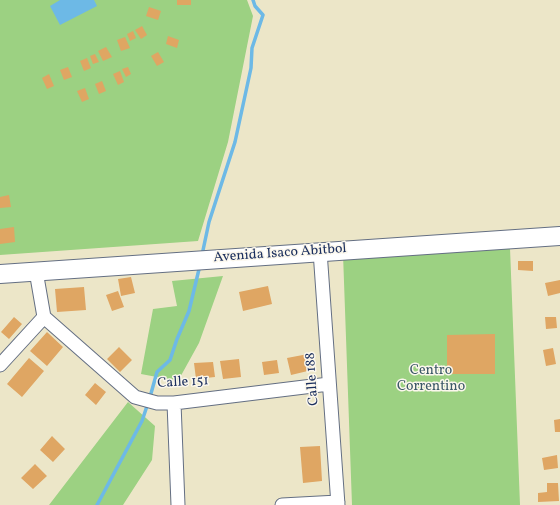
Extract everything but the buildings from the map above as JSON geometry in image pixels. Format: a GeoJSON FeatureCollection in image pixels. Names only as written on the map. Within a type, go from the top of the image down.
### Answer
{"type":"FeatureCollection","features":[{"type":"Feature","properties":{"kind":"main road","name":"Avenida Isaco Abitbol"},"geometry":{"type":"LineString","coordinates":[[0,274],[320,251],[560,236]]}},
{"type":"Feature","properties":{"kind":"street","name":"Calle 188"},"geometry":{"type":"LineString","coordinates":[[320,251],[338,504]]}},
{"type":"Feature","properties":{"kind":"street"},"geometry":{"type":"LineString","coordinates":[[0,365],[44,316],[36,271]]}},
{"type":"Feature","properties":{"kind":"street","name":"Calle 151"},"geometry":{"type":"LineString","coordinates":[[44,316],[135,397],[157,402],[174,403],[329,384]]}},
{"type":"Feature","properties":{"kind":"street"},"geometry":{"type":"LineString","coordinates":[[174,403],[178,505]]}},
{"type":"Feature","properties":{"kind":"street"},"geometry":{"type":"LineString","coordinates":[[282,505],[338,504]]}},
{"type":"Feature","properties":{"kind":"green space"},"geometry":{"type":"Polygon","coordinates":[[[0,0],[247,0],[253,16],[228,142],[198,241],[0,255],[0,0]]]}},
{"type":"Feature","properties":{"kind":"green space","name":"Centro Correntino"},"geometry":{"type":"Polygon","coordinates":[[[510,248],[520,505],[352,505],[343,254],[510,248]]]}},
{"type":"Feature","properties":{"kind":"green space"},"geometry":{"type":"Polygon","coordinates":[[[223,276],[199,343],[178,381],[141,374],[153,309],[177,306],[172,281],[223,276]]]}},
{"type":"Feature","properties":{"kind":"green space"},"geometry":{"type":"Polygon","coordinates":[[[128,402],[155,426],[152,460],[123,505],[49,505],[128,402]]]}},
{"type":"Feature","properties":{"kind":"water"},"geometry":{"type":"Polygon","coordinates":[[[60,0],[94,0],[97,6],[60,25],[50,6],[60,0]]]}},
{"type":"Feature","properties":{"kind":"waterway"},"geometry":{"type":"LineString","coordinates":[[202,255],[209,222],[235,142],[251,68],[252,48],[263,15],[255,6],[253,0]]}},
{"type":"Feature","properties":{"kind":"waterway"},"geometry":{"type":"LineString","coordinates":[[150,397],[157,372],[170,360],[189,311],[200,265]]}},
{"type":"Feature","properties":{"kind":"waterway"},"geometry":{"type":"LineString","coordinates":[[97,505],[142,421],[148,403]]}}]}
